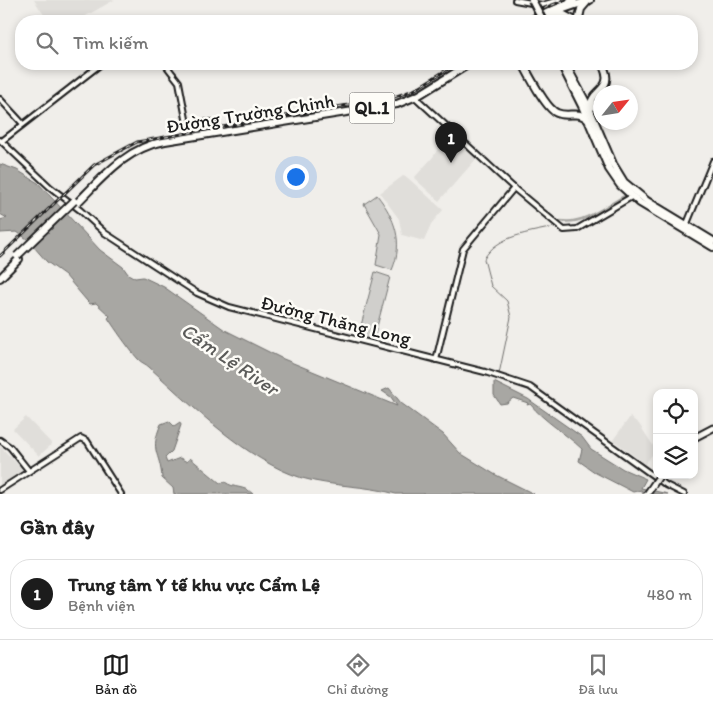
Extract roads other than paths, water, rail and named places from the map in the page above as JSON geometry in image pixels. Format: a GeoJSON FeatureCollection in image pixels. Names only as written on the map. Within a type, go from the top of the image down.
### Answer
{"type":"FeatureCollection","features":[{"type":"Feature","properties":{"kind":"highway"},"geometry":{"type":"LineString","coordinates":[[527,0],[540,15]]}},
{"type":"Feature","properties":{"kind":"highway"},"geometry":{"type":"LineString","coordinates":[[532,0],[541,15]]}},
{"type":"Feature","properties":{"kind":"highway"},"geometry":{"type":"LineString","coordinates":[[544,15],[571,3],[591,0]]}},
{"type":"Feature","properties":{"kind":"highway"},"geometry":{"type":"LineString","coordinates":[[580,15],[582,7],[591,0]]}},
{"type":"Feature","properties":{"kind":"highway"},"geometry":{"type":"LineString","coordinates":[[551,15],[571,3]]}},
{"type":"Feature","properties":{"kind":"highway"},"geometry":{"type":"LineString","coordinates":[[571,3],[576,15]]}},
{"type":"Feature","properties":{"kind":"highway","name":"Đường Trường Chinh"},"geometry":{"type":"LineString","coordinates":[[75,202],[116,160],[137,146],[164,138],[397,100],[418,92],[453,70]]}},
{"type":"Feature","properties":{"kind":"highway","name":"Đường Trường Chinh"},"geometry":{"type":"LineString","coordinates":[[75,202],[127,156],[149,145],[387,106],[415,97],[459,70]]}},
{"type":"Feature","properties":{"kind":"highway"},"geometry":{"type":"LineString","coordinates":[[527,70],[549,107],[557,113],[583,115],[591,124]]}},
{"type":"Feature","properties":{"kind":"highway"},"geometry":{"type":"LineString","coordinates":[[565,70],[592,114],[616,170],[634,195]]}},
{"type":"Feature","properties":{"kind":"highway"},"geometry":{"type":"LineString","coordinates":[[569,70],[612,173],[634,195],[713,247]]}},
{"type":"Feature","properties":{"kind":"highway"},"geometry":{"type":"LineString","coordinates":[[604,70],[607,76],[604,85]]}},
{"type":"Feature","properties":{"kind":"highway"},"geometry":{"type":"LineString","coordinates":[[577,90],[587,94],[593,92]]}},
{"type":"Feature","properties":{"kind":"highway"},"geometry":{"type":"LineString","coordinates":[[566,114],[577,106],[577,90]]}},
{"type":"Feature","properties":{"kind":"highway"},"geometry":{"type":"LineString","coordinates":[[592,114],[590,103],[593,100]]}},
{"type":"Feature","properties":{"kind":"highway","name":"QL.1"},"geometry":{"type":"LineString","coordinates":[[0,278],[75,202]]}},
{"type":"Feature","properties":{"kind":"highway"},"geometry":{"type":"LineString","coordinates":[[685,228],[713,241]]}},
{"type":"Feature","properties":{"kind":"highway","name":"QL.1"},"geometry":{"type":"LineString","coordinates":[[0,273],[18,258]]}},
{"type":"Feature","properties":{"kind":"main road"},"geometry":{"type":"LineString","coordinates":[[698,436],[713,428]]}},
{"type":"Feature","properties":{"kind":"main road"},"geometry":{"type":"LineString","coordinates":[[647,494],[657,479]]}},
{"type":"Feature","properties":{"kind":"street"},"geometry":{"type":"LineString","coordinates":[[515,0],[542,5],[559,0]]}},
{"type":"Feature","properties":{"kind":"street"},"geometry":{"type":"LineString","coordinates":[[1,140],[94,70]]}},
{"type":"Feature","properties":{"kind":"street"},"geometry":{"type":"LineString","coordinates":[[170,70],[179,82],[187,124],[213,122],[216,130]]}},
{"type":"Feature","properties":{"kind":"street"},"geometry":{"type":"LineString","coordinates":[[415,97],[514,188],[557,225],[567,230],[576,228],[634,195]]}},
{"type":"Feature","properties":{"kind":"street"},"geometry":{"type":"LineString","coordinates":[[0,99],[23,124]]}},
{"type":"Feature","properties":{"kind":"street","name":"Đường Thăng Long"},"geometry":{"type":"LineString","coordinates":[[1,140],[50,187],[80,210],[102,232],[206,298],[229,307],[492,374],[530,387],[666,485],[684,494]]}},
{"type":"Feature","properties":{"kind":"street"},"geometry":{"type":"LineString","coordinates":[[685,228],[713,161]]}},
{"type":"Feature","properties":{"kind":"street"},"geometry":{"type":"LineString","coordinates":[[436,360],[463,249],[514,188]]}},
{"type":"Feature","properties":{"kind":"street"},"geometry":{"type":"LineString","coordinates":[[0,490],[82,438],[87,441],[120,494]]}},
{"type":"Feature","properties":{"kind":"street"},"geometry":{"type":"LineString","coordinates":[[0,440],[10,447],[29,471]]}},
{"type":"Feature","properties":{"kind":"water","name":"Cẩm Lệ River"},"geometry":{"type":"Polygon","coordinates":[[[0,164],[17,170],[38,183],[100,250],[123,267],[128,274],[135,278],[143,277],[164,287],[225,330],[281,358],[397,406],[391,397],[382,391],[389,388],[401,403],[443,434],[460,453],[494,474],[534,494],[396,494],[302,478],[281,470],[261,459],[201,414],[139,360],[108,318],[110,316],[96,303],[90,304],[65,275],[47,262],[27,239],[17,232],[0,233],[0,220],[7,218],[0,214],[0,164]]]}},
{"type":"Feature","properties":{"kind":"water"},"geometry":{"type":"Polygon","coordinates":[[[494,382],[528,399],[582,437],[591,449],[623,469],[646,479],[641,488],[668,494],[643,494],[641,490],[633,492],[596,473],[579,461],[582,449],[530,404],[527,405],[528,403],[513,398],[507,403],[500,404],[494,395],[494,382]]]}},
{"type":"Feature","properties":{"kind":"water"},"geometry":{"type":"Polygon","coordinates":[[[169,421],[174,426],[180,422],[181,425],[172,451],[165,458],[167,463],[180,458],[187,462],[190,458],[220,483],[225,482],[232,486],[246,489],[253,494],[174,494],[173,488],[162,478],[156,451],[156,440],[161,424],[169,421]]]}},
{"type":"Feature","properties":{"kind":"waterway"},"geometry":{"type":"LineString","coordinates":[[554,227],[561,221],[578,220],[587,217],[626,195]]}},
{"type":"Feature","properties":{"kind":"waterway"},"geometry":{"type":"LineString","coordinates":[[499,374],[511,317],[507,301],[491,286],[484,259],[490,251],[506,240],[525,233],[554,227]]}},
{"type":"Feature","properties":{"kind":"railway"},"geometry":{"type":"LineString","coordinates":[[534,15],[547,7],[566,0]]}},
{"type":"Feature","properties":{"kind":"railway"},"geometry":{"type":"LineString","coordinates":[[0,256],[94,165],[137,142],[394,97],[414,90],[446,70]]}},
{"type":"Feature","properties":{"kind":"place","name":"Trung tâm Y tế khu vực Cẩm Lệ"},"geometry":{"type":"Point","coordinates":[451,163]}}]}
